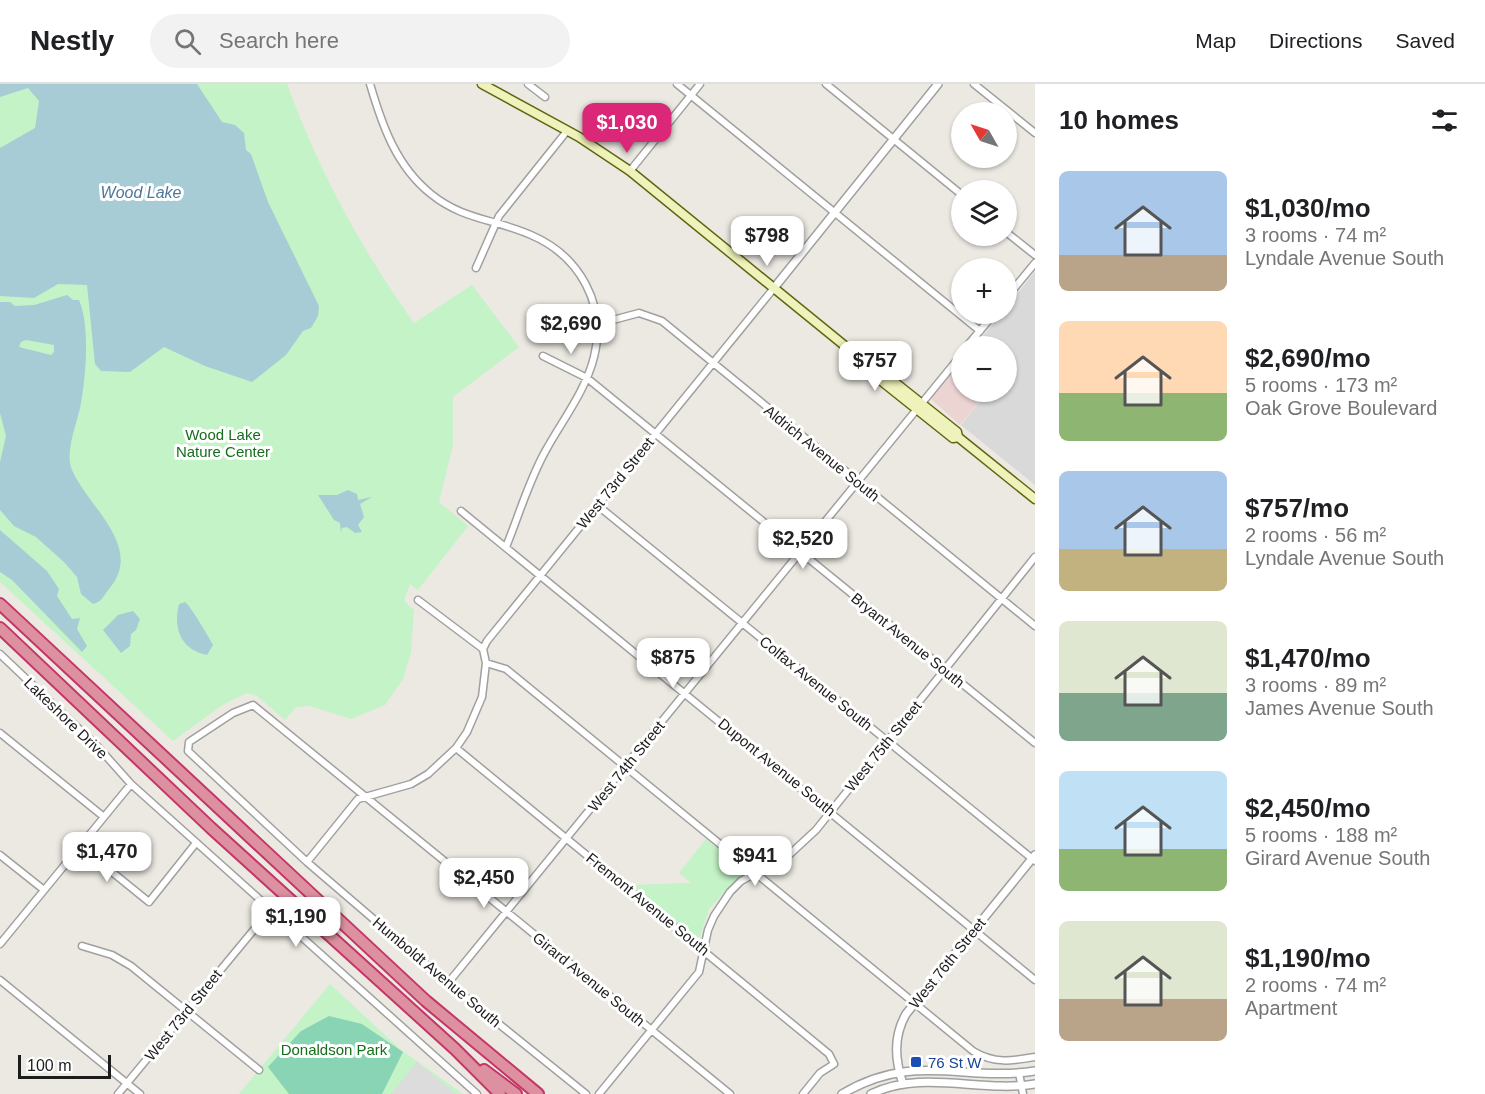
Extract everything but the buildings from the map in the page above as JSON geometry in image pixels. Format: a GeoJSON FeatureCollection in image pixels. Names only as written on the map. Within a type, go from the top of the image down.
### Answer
{"type":"FeatureCollection","features":[{"type":"Feature","properties":{"kind":"highway"},"geometry":{"type":"LineString","coordinates":[[0,604],[426,1001],[538,1094]]}},
{"type":"Feature","properties":{"kind":"highway"},"geometry":{"type":"LineString","coordinates":[[0,628],[211,828],[455,1049],[500,1094]]}},
{"type":"Feature","properties":{"kind":"highway"},"geometry":{"type":"LineString","coordinates":[[455,1049],[516,1094]]}},
{"type":"Feature","properties":{"kind":"main road"},"geometry":{"type":"LineString","coordinates":[[482,84],[567,131],[630,171],[877,372],[883,373],[953,438],[957,437],[1035,498]]}},
{"type":"Feature","properties":{"kind":"street"},"geometry":{"type":"LineString","coordinates":[[370,84],[393,147],[416,180],[447,206],[465,215],[531,234],[546,242],[572,263],[590,291],[598,324],[596,351],[587,378],[545,451],[506,547]]}},
{"type":"Feature","properties":{"kind":"street"},"geometry":{"type":"LineString","coordinates":[[528,84],[545,98]]}},
{"type":"Feature","properties":{"kind":"street"},"geometry":{"type":"LineString","coordinates":[[678,84],[980,331]]}},
{"type":"Feature","properties":{"kind":"street"},"geometry":{"type":"LineString","coordinates":[[630,171],[700,84]]}},
{"type":"Feature","properties":{"kind":"street"},"geometry":{"type":"LineString","coordinates":[[826,84],[951,186]]}},
{"type":"Feature","properties":{"kind":"street","name":"West 73rd Street"},"geometry":{"type":"LineString","coordinates":[[483,649],[540,575],[938,84]]}},
{"type":"Feature","properties":{"kind":"street"},"geometry":{"type":"LineString","coordinates":[[974,84],[1035,133]]}},
{"type":"Feature","properties":{"kind":"street"},"geometry":{"type":"LineString","coordinates":[[476,268],[499,216],[567,131]]}},
{"type":"Feature","properties":{"kind":"street"},"geometry":{"type":"LineString","coordinates":[[1017,241],[1035,255]]}},
{"type":"Feature","properties":{"kind":"street"},"geometry":{"type":"LineString","coordinates":[[1017,285],[1035,263]]}},
{"type":"Feature","properties":{"kind":"street","name":"Aldrich Avenue South"},"geometry":{"type":"LineString","coordinates":[[598,324],[639,313],[655,317],[1035,626]]}},
{"type":"Feature","properties":{"kind":"street"},"geometry":{"type":"LineString","coordinates":[[976,336],[986,324]]}},
{"type":"Feature","properties":{"kind":"street","name":"Bryant Avenue South"},"geometry":{"type":"LineString","coordinates":[[543,356],[587,378],[1035,743]]}},
{"type":"Feature","properties":{"kind":"street","name":"West 74th Street"},"geometry":{"type":"LineString","coordinates":[[448,983],[951,367]]}},
{"type":"Feature","properties":{"kind":"street","name":"Colfax Avenue South"},"geometry":{"type":"LineString","coordinates":[[597,505],[1034,858]]}},
{"type":"Feature","properties":{"kind":"street","name":"Dupont Avenue South"},"geometry":{"type":"LineString","coordinates":[[461,511],[1035,980]]}},
{"type":"Feature","properties":{"kind":"street","name":"West 75th Street"},"geometry":{"type":"LineString","coordinates":[[599,1094],[699,972],[708,930],[721,903],[741,881],[789,855],[830,811],[1035,557]]}},
{"type":"Feature","properties":{"kind":"street"},"geometry":{"type":"LineString","coordinates":[[307,862],[358,800],[411,784],[435,768],[456,748],[476,715],[482,697],[486,663],[483,649],[418,600]]}},
{"type":"Feature","properties":{"kind":"street","name":"Lakeshore Drive"},"geometry":{"type":"LineString","coordinates":[[0,654],[98,747],[130,784]]}},
{"type":"Feature","properties":{"kind":"street"},"geometry":{"type":"LineString","coordinates":[[486,663],[506,669],[986,1059],[1005,1062],[1035,1057]]}},
{"type":"Feature","properties":{"kind":"street","name":"Girard Avenue South"},"geometry":{"type":"LineString","coordinates":[[187,747],[189,742],[233,713],[253,705],[730,1094]]}},
{"type":"Feature","properties":{"kind":"street"},"geometry":{"type":"LineString","coordinates":[[0,733],[104,817]]}},
{"type":"Feature","properties":{"kind":"street","name":"Humboldt Avenue South"},"geometry":{"type":"LineString","coordinates":[[187,747],[307,862],[448,983],[586,1094]]}},
{"type":"Feature","properties":{"kind":"street","name":"Fremont Avenue South"},"geometry":{"type":"LineString","coordinates":[[456,748],[828,1054],[834,1064],[820,1073],[803,1094]]}},
{"type":"Feature","properties":{"kind":"street"},"geometry":{"type":"LineString","coordinates":[[0,944],[130,784],[271,909],[369,1000],[477,1094]]}},
{"type":"Feature","properties":{"kind":"street"},"geometry":{"type":"LineString","coordinates":[[80,846],[149,902],[196,843]]}},
{"type":"Feature","properties":{"kind":"street"},"geometry":{"type":"LineString","coordinates":[[0,855],[44,890]]}},
{"type":"Feature","properties":{"kind":"street","name":"West 76th Street"},"geometry":{"type":"LineString","coordinates":[[903,1084],[896,1055],[902,1021],[914,1002],[1034,858]]}},
{"type":"Feature","properties":{"kind":"street","name":"West 73rd Street"},"geometry":{"type":"LineString","coordinates":[[118,1094],[271,909]]}},
{"type":"Feature","properties":{"kind":"street"},"geometry":{"type":"LineString","coordinates":[[82,946],[122,959],[259,1070]]}},
{"type":"Feature","properties":{"kind":"street"},"geometry":{"type":"LineString","coordinates":[[0,980],[140,1094]]}},
{"type":"Feature","properties":{"kind":"street"},"geometry":{"type":"LineString","coordinates":[[842,1094],[873,1079],[899,1071],[948,1069],[1019,1073],[1035,1071]]}},
{"type":"Feature","properties":{"kind":"street"},"geometry":{"type":"LineString","coordinates":[[1019,1073],[1023,1090]]}},
{"type":"Feature","properties":{"kind":"street"},"geometry":{"type":"LineString","coordinates":[[871,1094],[903,1084],[929,1082],[1023,1090],[1035,1084]]}},
{"type":"Feature","properties":{"kind":"shaded area"},"geometry":{"type":"Polygon","coordinates":[[[1035,271],[1035,485],[961,425],[979,402],[1017,402],[1017,336],[983,336],[993,324],[1017,324],[1017,294],[1035,271]]]}},
{"type":"Feature","properties":{"kind":"shaded area"},"geometry":{"type":"Polygon","coordinates":[[[951,374],[951,402],[979,402],[960,425],[931,399],[951,374]]]}},
{"type":"Feature","properties":{"kind":"shaded area"},"geometry":{"type":"Polygon","coordinates":[[[417,1062],[456,1094],[391,1094],[417,1062]]]}},
{"type":"Feature","properties":{"kind":"green space","name":"Wood Lake Nature Center"},"geometry":{"type":"Polygon","coordinates":[[[0,84],[287,84],[312,147],[342,208],[376,266],[414,323],[472,285],[519,347],[453,397],[453,445],[439,502],[468,526],[418,590],[410,584],[404,601],[414,610],[411,652],[403,679],[385,705],[351,719],[309,706],[296,707],[285,720],[257,696],[247,693],[224,704],[173,741],[0,582],[0,84]]]}},
{"type":"Feature","properties":{"kind":"green space"},"geometry":{"type":"Polygon","coordinates":[[[706,839],[742,868],[742,873],[709,909],[700,937],[694,938],[629,885],[691,883],[679,873],[706,839]]]}},
{"type":"Feature","properties":{"kind":"green space","name":"Donaldson Park"},"geometry":{"type":"Polygon","coordinates":[[[330,984],[400,1049],[463,1094],[239,1094],[330,984]]]}},
{"type":"Feature","properties":{"kind":"green space","name":"Donaldson Park"},"geometry":{"type":"Polygon","coordinates":[[[329,1016],[362,1024],[403,1052],[382,1094],[289,1094],[268,1067],[301,1031],[329,1016]]]}},
{"type":"Feature","properties":{"kind":"water","name":"Wood Lake"},"geometry":{"type":"Polygon","coordinates":[[[0,84],[197,84],[222,122],[235,125],[244,133],[246,150],[251,154],[268,202],[319,306],[318,316],[311,328],[303,331],[286,355],[252,382],[205,366],[164,347],[130,372],[101,371],[95,364],[87,285],[58,284],[34,298],[0,296],[0,148],[35,128],[39,101],[28,88],[0,97],[0,84]]]}},
{"type":"Feature","properties":{"kind":"water"},"geometry":{"type":"Polygon","coordinates":[[[67,295],[73,300],[79,300],[85,323],[84,379],[71,445],[70,462],[80,484],[110,528],[121,558],[118,573],[109,589],[98,602],[93,604],[81,594],[77,577],[64,562],[36,537],[14,526],[0,510],[0,462],[6,436],[0,413],[0,302],[10,302],[15,306],[34,305],[67,295]],[[26,340],[21,342],[19,347],[51,355],[54,352],[54,345],[26,340]]]}},
{"type":"Feature","properties":{"kind":"water"},"geometry":{"type":"Polygon","coordinates":[[[348,490],[357,494],[358,500],[372,497],[360,504],[364,517],[358,525],[362,532],[355,533],[347,527],[342,528],[341,533],[340,523],[334,520],[318,495],[337,495],[348,490]]]}},
{"type":"Feature","properties":{"kind":"water"},"geometry":{"type":"Polygon","coordinates":[[[0,530],[47,571],[59,589],[57,596],[72,619],[80,618],[77,629],[87,646],[82,652],[12,580],[0,572],[0,530]]]}},
{"type":"Feature","properties":{"kind":"water"},"geometry":{"type":"Polygon","coordinates":[[[185,602],[213,645],[207,655],[190,648],[178,629],[179,604],[185,602]]]}},
{"type":"Feature","properties":{"kind":"water"},"geometry":{"type":"Polygon","coordinates":[[[133,611],[140,619],[136,630],[131,634],[130,646],[121,653],[103,630],[118,615],[133,611]]]}},
{"type":"Feature","properties":{"kind":"place","name":"76 St W"},"geometry":{"type":"Point","coordinates":[916,1062]}}]}
